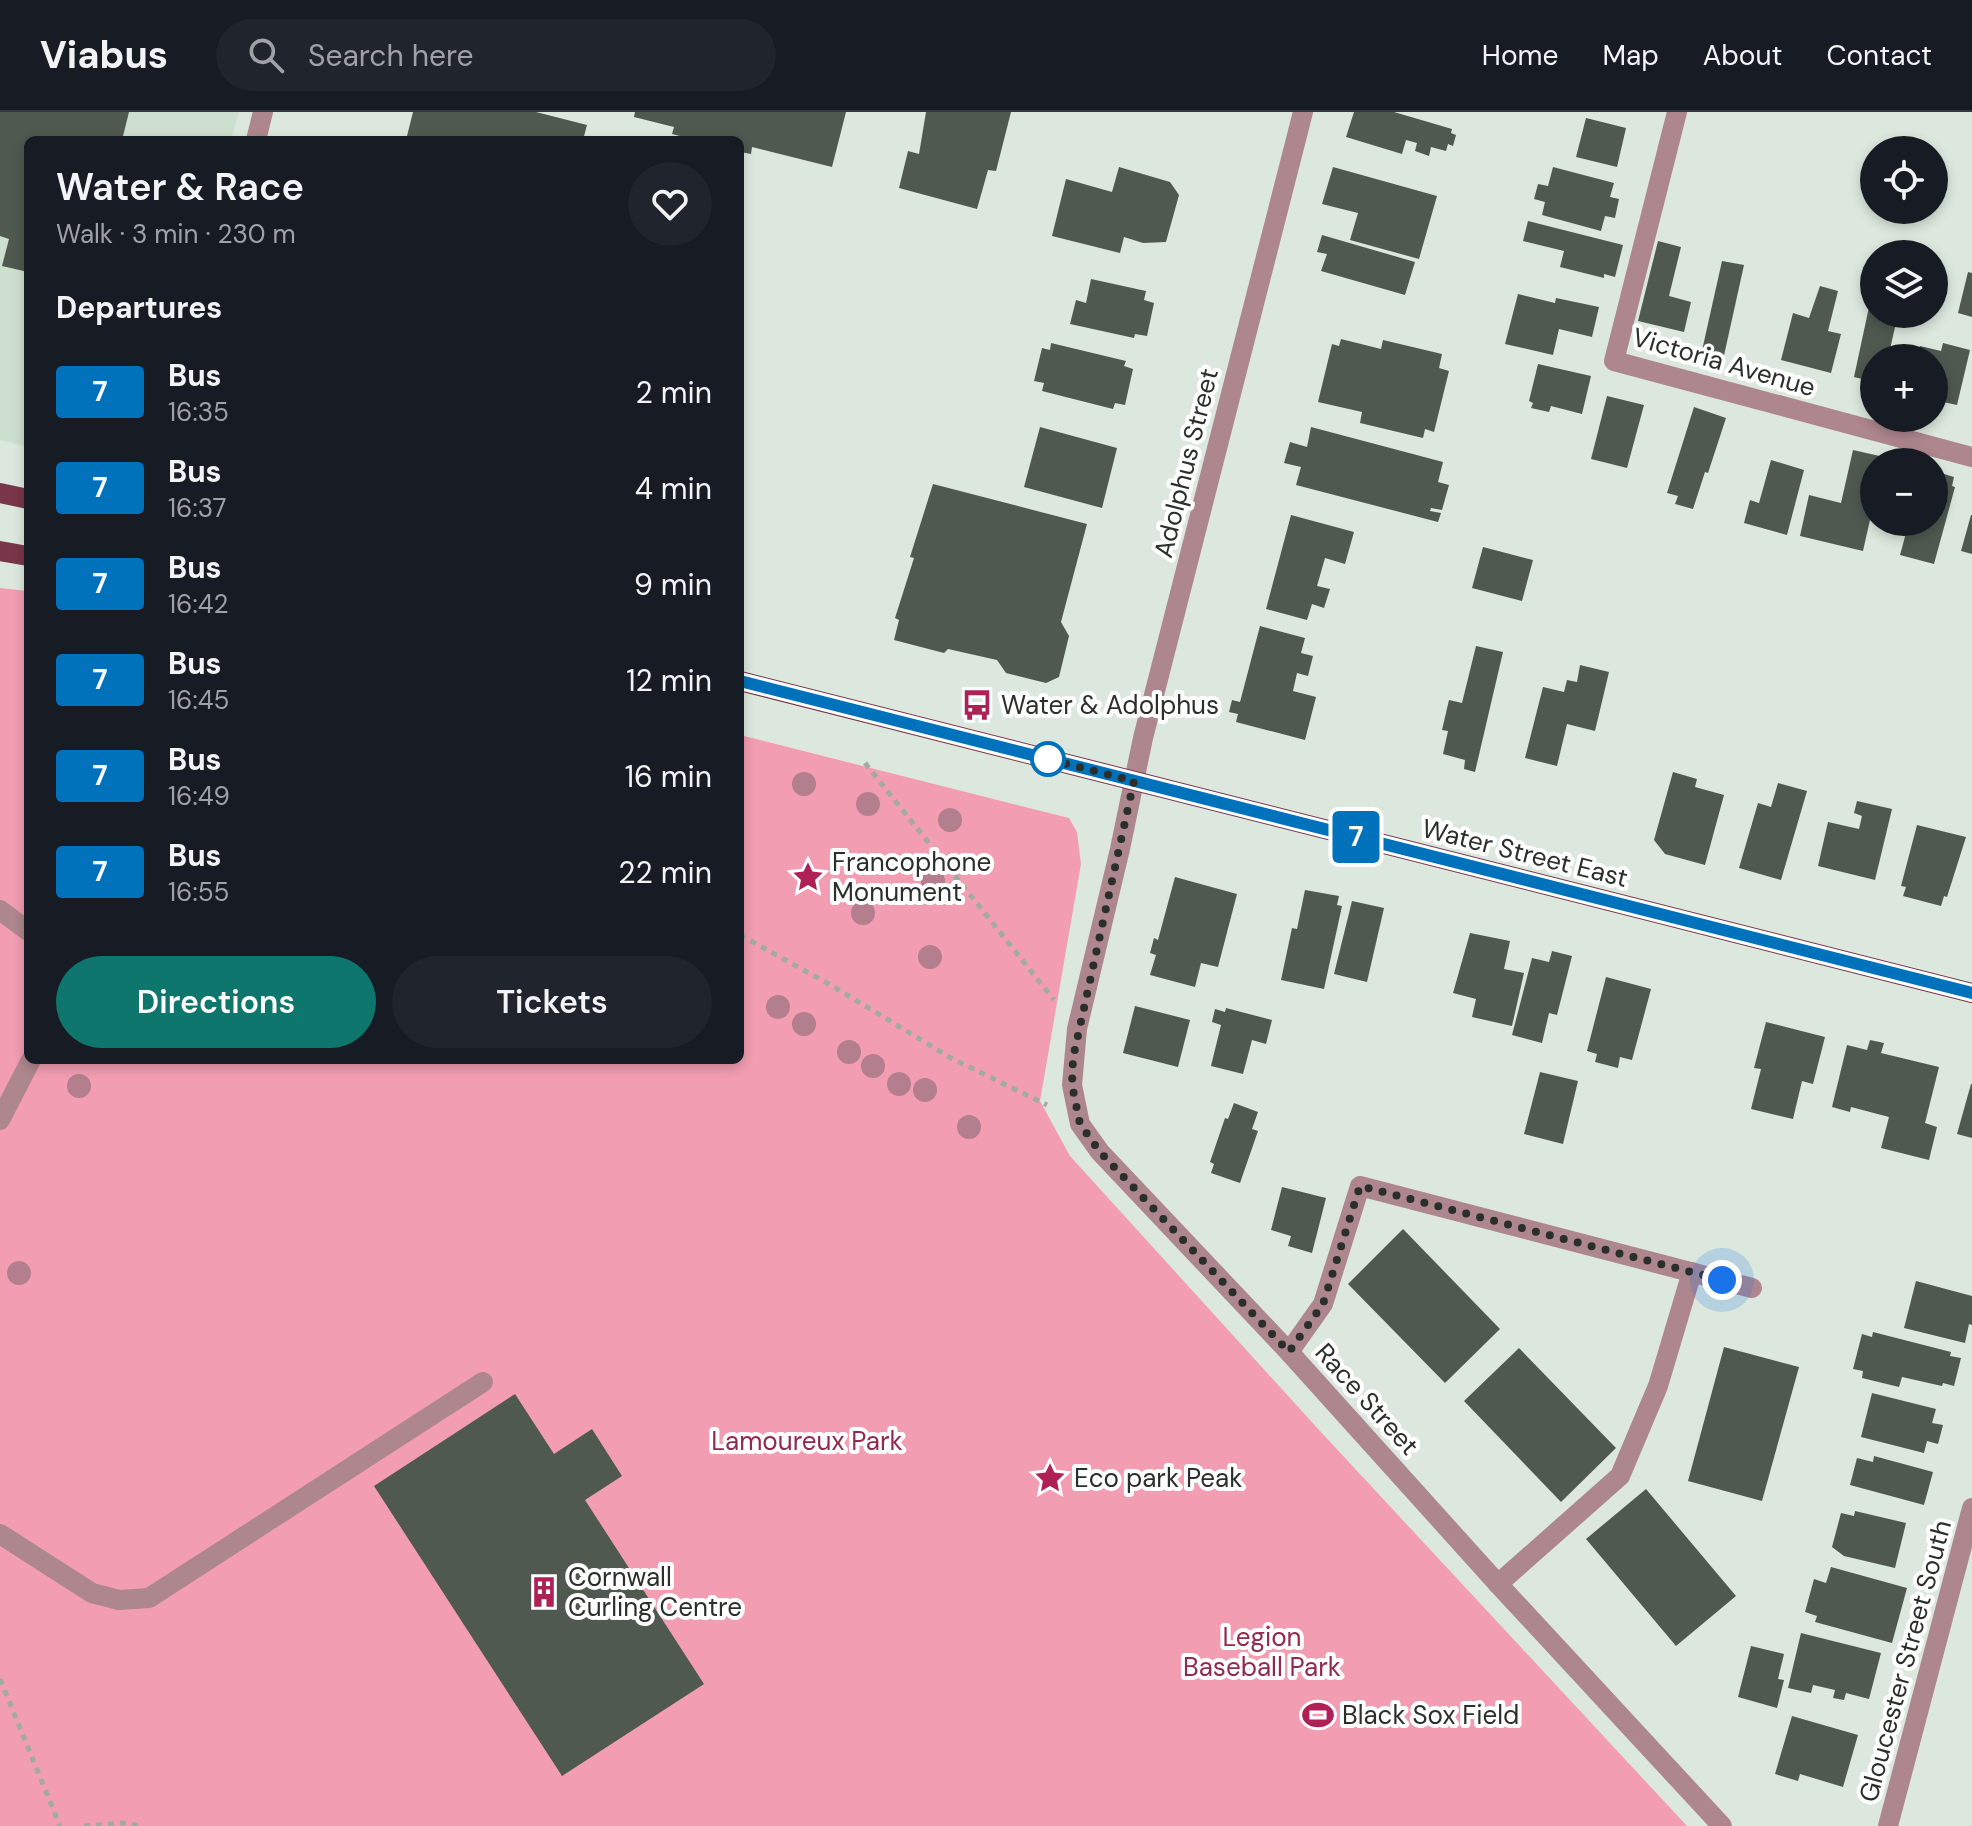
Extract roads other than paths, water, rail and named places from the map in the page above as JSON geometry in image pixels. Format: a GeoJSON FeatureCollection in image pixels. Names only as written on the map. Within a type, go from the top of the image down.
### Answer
{"type":"FeatureCollection","features":[{"type":"Feature","properties":{"kind":"main road"},"geometry":{"type":"LineString","coordinates":[[0,493],[24,498]]}},
{"type":"Feature","properties":{"kind":"main road"},"geometry":{"type":"LineString","coordinates":[[0,551],[24,555]]}},
{"type":"Feature","properties":{"kind":"main road","name":"Water Street East"},"geometry":{"type":"LineString","coordinates":[[744,682],[1972,993]]}},
{"type":"Feature","properties":{"kind":"street"},"geometry":{"type":"LineString","coordinates":[[257,136],[263,112]]}},
{"type":"Feature","properties":{"kind":"street","name":"Adolphus Street"},"geometry":{"type":"LineString","coordinates":[[1125,828],[1134,781],[1303,112]]}},
{"type":"Feature","properties":{"kind":"street","name":"Victoria Avenue"},"geometry":{"type":"LineString","coordinates":[[1677,112],[1614,361],[1972,457]]}},
{"type":"Feature","properties":{"kind":"street","name":"Race Street"},"geometry":{"type":"LineString","coordinates":[[1125,828],[1077,1029],[1072,1085],[1080,1124],[1100,1152],[1289,1352],[1722,1826]]}},
{"type":"Feature","properties":{"kind":"street"},"geometry":{"type":"LineString","coordinates":[[0,910],[24,928]]}},
{"type":"Feature","properties":{"kind":"street"},"geometry":{"type":"LineString","coordinates":[[0,1120],[29,1064]]}},
{"type":"Feature","properties":{"kind":"street"},"geometry":{"type":"LineString","coordinates":[[1289,1352],[1323,1304],[1360,1186],[1752,1288]]}},
{"type":"Feature","properties":{"kind":"street"},"geometry":{"type":"LineString","coordinates":[[1498,1584],[1620,1476],[1658,1386],[1692,1272]]}},
{"type":"Feature","properties":{"kind":"street"},"geometry":{"type":"LineString","coordinates":[[0,1534],[92,1593],[119,1600],[149,1598],[483,1382]]}},
{"type":"Feature","properties":{"kind":"street","name":"Gloucester Street South"},"geometry":{"type":"LineString","coordinates":[[1888,1826],[1972,1508]]}},
{"type":"Feature","properties":{"kind":"place","name":"Water & Adolphus"},"geometry":{"type":"Point","coordinates":[977,705]}},
{"type":"Feature","properties":{"kind":"place","name":"Francophone Monument"},"geometry":{"type":"Point","coordinates":[808,877]}},
{"type":"Feature","properties":{"kind":"place","name":"Eco park Peak"},"geometry":{"type":"Point","coordinates":[1050,1478]}},
{"type":"Feature","properties":{"kind":"place","name":"Cornwall Curling Centre"},"geometry":{"type":"Point","coordinates":[544,1592]}},
{"type":"Feature","properties":{"kind":"place","name":"Black Sox Field"},"geometry":{"type":"Point","coordinates":[1318,1715]}},
{"type":"Feature","properties":{"kind":"park label","name":"Lamoureux Park"},"geometry":{"type":"Point","coordinates":[807,1441]}},
{"type":"Feature","properties":{"kind":"park label","name":"Legion Baseball Park"},"geometry":{"type":"Point","coordinates":[1262,1652]}}]}
